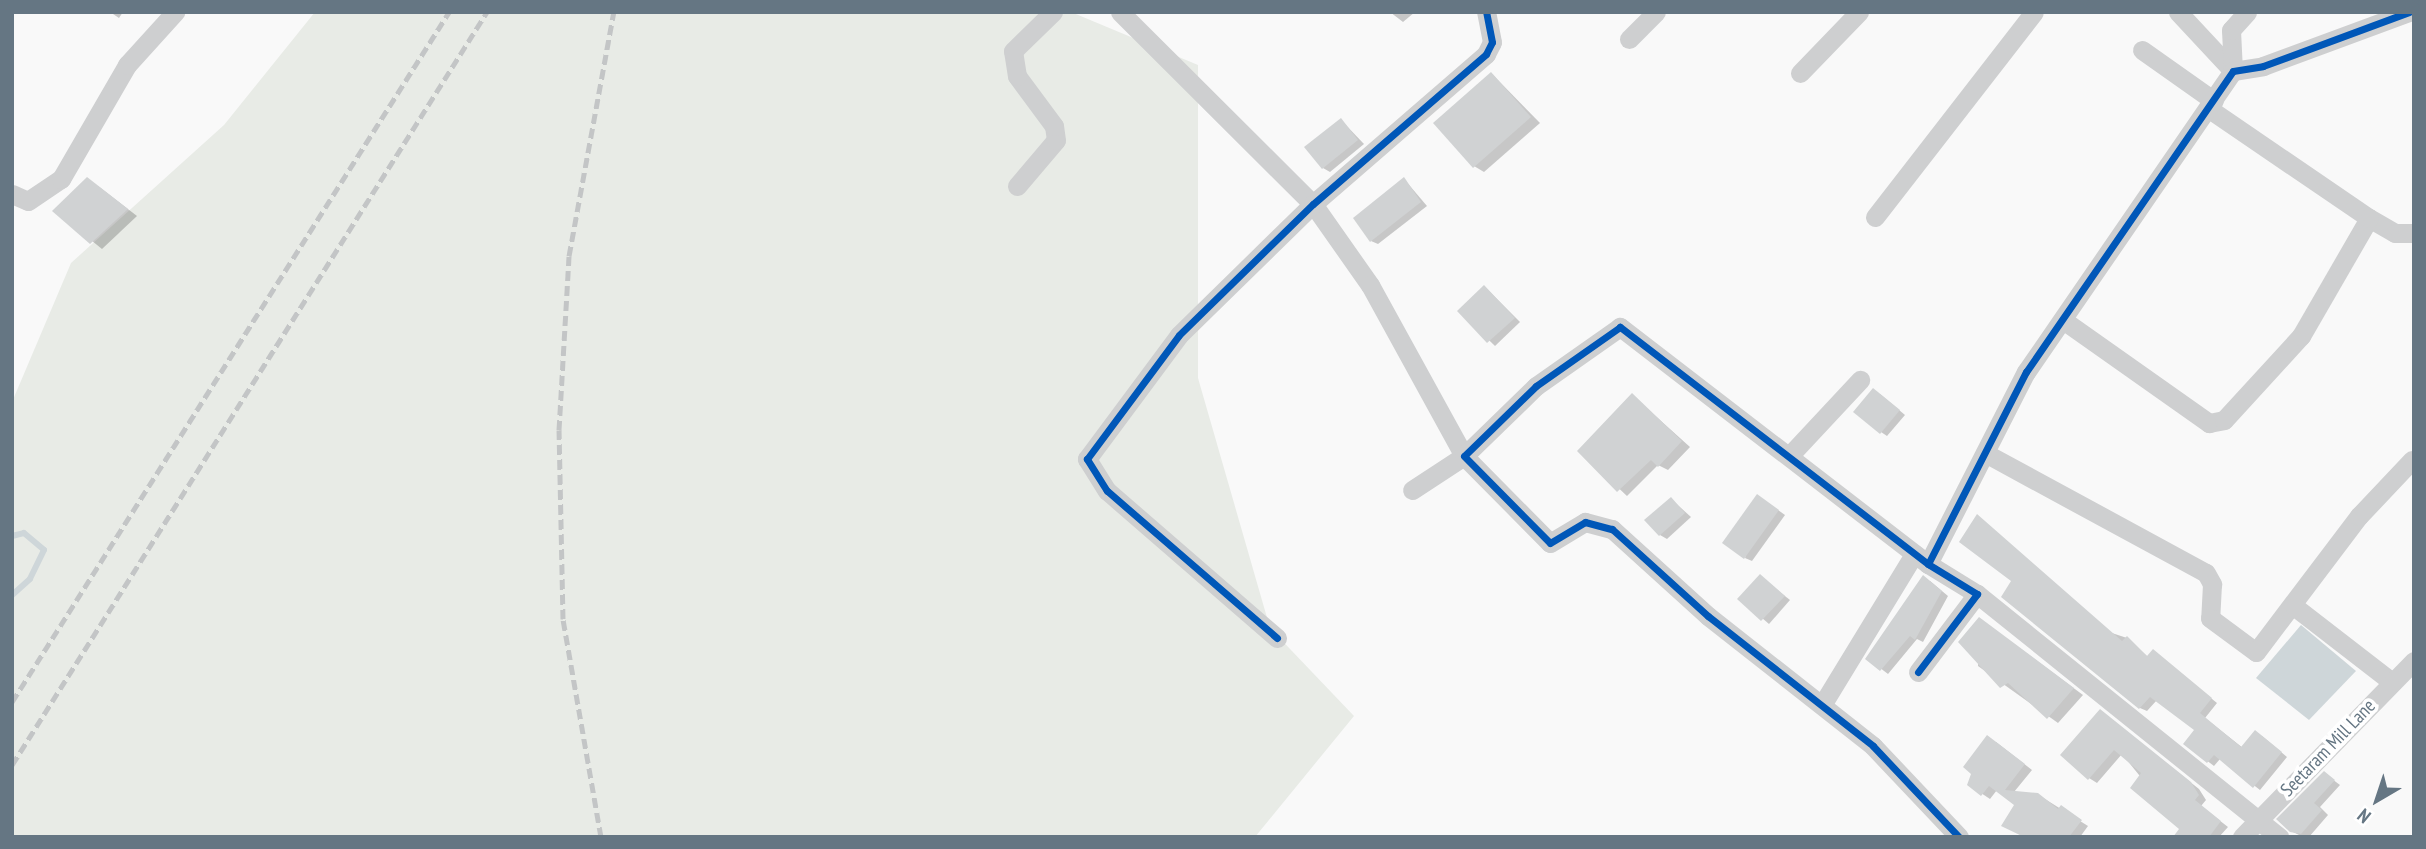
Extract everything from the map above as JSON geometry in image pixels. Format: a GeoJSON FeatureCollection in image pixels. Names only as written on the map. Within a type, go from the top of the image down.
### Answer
{"type":"FeatureCollection","features":[{"type":"Feature","properties":{"kind":"street"},"geometry":{"type":"LineString","coordinates":[[12,194],[28,201],[61,179],[127,65],[175,12]]}},
{"type":"Feature","properties":{"kind":"street"},"geometry":{"type":"LineString","coordinates":[[1017,186],[1056,140],[1054,126],[1017,76],[1013,51],[1053,12]]}},
{"type":"Feature","properties":{"kind":"street"},"geometry":{"type":"LineString","coordinates":[[1120,12],[1313,204],[1370,285],[1464,456],[1550,543],[1562,542],[1585,522],[1612,529],[1708,616],[1873,746],[1959,837]]}},
{"type":"Feature","properties":{"kind":"street"},"geometry":{"type":"LineString","coordinates":[[1277,638],[1107,491],[1087,459],[1179,335],[1313,204],[1486,54],[1492,42],[1486,12]]}},
{"type":"Feature","properties":{"kind":"street"},"geometry":{"type":"LineString","coordinates":[[1629,39],[1656,12]]}},
{"type":"Feature","properties":{"kind":"street"},"geometry":{"type":"LineString","coordinates":[[1800,73],[1859,12]]}},
{"type":"Feature","properties":{"kind":"street"},"geometry":{"type":"LineString","coordinates":[[1875,217],[2034,12]]}},
{"type":"Feature","properties":{"kind":"street"},"geometry":{"type":"LineString","coordinates":[[2178,12],[2233,71]]}},
{"type":"Feature","properties":{"kind":"street"},"geometry":{"type":"LineString","coordinates":[[1822,705],[1921,559],[1985,453],[2025,372],[2233,71],[2231,30],[2247,12]]}},
{"type":"Feature","properties":{"kind":"street"},"geometry":{"type":"LineString","coordinates":[[2233,71],[2263,66],[2409,12]]}},
{"type":"Feature","properties":{"kind":"street"},"geometry":{"type":"LineString","coordinates":[[2142,50],[2211,105],[2369,218],[2395,233],[2414,233]]}},
{"type":"Feature","properties":{"kind":"street"},"geometry":{"type":"LineString","coordinates":[[2063,320],[2188,412],[2209,423],[2224,420],[2301,336],[2369,218]]}},
{"type":"Feature","properties":{"kind":"street"},"geometry":{"type":"LineString","coordinates":[[1412,491],[1464,456],[1536,386],[1620,327],[1790,455],[1921,559],[1977,594],[2257,822],[2279,837]]}},
{"type":"Feature","properties":{"kind":"street"},"geometry":{"type":"LineString","coordinates":[[1790,455],[1860,380]]}},
{"type":"Feature","properties":{"kind":"street"},"geometry":{"type":"LineString","coordinates":[[1985,453],[2206,573],[2212,584],[2210,618],[2245,649],[2263,649],[2359,516],[2412,460]]}},
{"type":"Feature","properties":{"kind":"street"},"geometry":{"type":"LineString","coordinates":[[1918,672],[1977,594]]}},
{"type":"Feature","properties":{"kind":"street"},"geometry":{"type":"LineString","coordinates":[[2295,607],[2392,682]]}},
{"type":"Feature","properties":{"kind":"street","name":"Seetaram Mill Lane"},"geometry":{"type":"LineString","coordinates":[[2242,837],[2414,661]]}},
{"type":"Feature","properties":{"kind":"shaded area"},"geometry":{"type":"Polygon","coordinates":[[[315,12],[1071,12],[1198,65],[1198,378],[1270,628],[1354,716],[1255,837],[12,837],[12,402],[71,263],[224,125],[315,12]]]}},
{"type":"Feature","properties":{"kind":"shaded area"},"geometry":{"type":"Polygon","coordinates":[[[2301,625],[2356,671],[2309,720],[2256,678],[2301,625]]]}},
{"type":"Feature","properties":{"kind":"building"},"geometry":{"type":"Polygon","coordinates":[[[1491,72],[1531,117],[1473,168],[1433,123],[1491,72]]]}},
{"type":"Feature","properties":{"kind":"building"},"geometry":{"type":"Polygon","coordinates":[[[1341,118],[1358,140],[1322,169],[1304,147],[1341,118]]]}},
{"type":"Feature","properties":{"kind":"building"},"geometry":{"type":"Polygon","coordinates":[[[87,177],[128,209],[90,244],[52,211],[87,177]]]}},
{"type":"Feature","properties":{"kind":"building"},"geometry":{"type":"Polygon","coordinates":[[[1404,177],[1421,202],[1370,242],[1353,218],[1404,177]]]}},
{"type":"Feature","properties":{"kind":"building"},"geometry":{"type":"Polygon","coordinates":[[[1484,285],[1515,318],[1487,343],[1457,311],[1484,285]]]}},
{"type":"Feature","properties":{"kind":"building"},"geometry":{"type":"Polygon","coordinates":[[[1873,388],[1900,410],[1880,434],[1853,412],[1873,388]]]}},
{"type":"Feature","properties":{"kind":"building"},"geometry":{"type":"Polygon","coordinates":[[[1632,393],[1682,441],[1658,467],[1651,460],[1617,492],[1577,451],[1632,393]]]}},
{"type":"Feature","properties":{"kind":"building"},"geometry":{"type":"Polygon","coordinates":[[[1757,494],[1779,510],[1744,559],[1722,543],[1757,494]]]}},
{"type":"Feature","properties":{"kind":"building"},"geometry":{"type":"Polygon","coordinates":[[[1671,497],[1685,513],[1659,536],[1644,520],[1671,497]]]}},
{"type":"Feature","properties":{"kind":"building"},"geometry":{"type":"Polygon","coordinates":[[[1977,514],[2122,641],[2127,636],[2147,656],[2153,649],[2212,698],[2200,713],[2241,747],[2255,730],[2282,752],[2253,788],[2214,755],[2207,763],[2183,744],[2194,730],[2150,697],[2139,709],[2001,597],[2011,581],[1959,542],[1977,514]]]}},
{"type":"Feature","properties":{"kind":"building"},"geometry":{"type":"Polygon","coordinates":[[[1760,574],[1785,596],[1761,621],[1737,599],[1760,574]]]}},
{"type":"Feature","properties":{"kind":"building"},"geometry":{"type":"Polygon","coordinates":[[[1923,575],[1942,591],[1915,640],[1910,636],[1880,671],[1865,659],[1923,575]]]}},
{"type":"Feature","properties":{"kind":"building"},"geometry":{"type":"Polygon","coordinates":[[[1979,617],[2074,688],[2047,719],[2008,683],[2000,688],[1958,642],[1979,617]]]}},
{"type":"Feature","properties":{"kind":"building"},"geometry":{"type":"Polygon","coordinates":[[[2100,709],[2191,782],[2199,795],[2195,800],[2221,821],[2209,837],[2173,837],[2179,829],[2130,788],[2141,773],[2114,750],[2088,780],[2060,755],[2100,709]]]}},
{"type":"Feature","properties":{"kind":"building"},"geometry":{"type":"Polygon","coordinates":[[[1987,735],[2025,764],[2005,790],[2038,793],[2058,809],[2061,805],[2082,820],[2069,837],[2024,837],[2001,826],[2014,805],[1989,786],[1981,796],[1967,785],[1971,774],[1963,767],[1987,735]]]}},
{"type":"Feature","properties":{"kind":"building"},"geometry":{"type":"Polygon","coordinates":[[[2324,771],[2335,780],[2314,803],[2322,810],[2301,834],[2290,832],[2276,819],[2324,771]]]}},
{"type":"Feature","properties":{"kind":"waterway"},"geometry":{"type":"LineString","coordinates":[[12,536],[24,533],[44,550],[30,579],[12,595]]}},
{"type":"Feature","properties":{"kind":"railway"},"geometry":{"type":"LineString","coordinates":[[12,702],[449,12]]}},
{"type":"Feature","properties":{"kind":"railway"},"geometry":{"type":"LineString","coordinates":[[12,765],[487,12]]}},
{"type":"Feature","properties":{"kind":"railway"},"geometry":{"type":"LineString","coordinates":[[601,837],[563,619],[559,430],[569,256],[614,12]]}},
{"type":"Feature","properties":{"kind":"cycle path"},"geometry":{"type":"LineString","coordinates":[[1277,638],[1107,491],[1087,459],[1179,335],[1313,204],[1486,54],[1492,42],[1486,12]]}},
{"type":"Feature","properties":{"kind":"cycle path"},"geometry":{"type":"LineString","coordinates":[[1918,672],[1977,594],[1928,564],[2026,372],[2233,71],[2263,66],[2409,12]]}},
{"type":"Feature","properties":{"kind":"cycle path"},"geometry":{"type":"LineString","coordinates":[[1928,564],[1620,327],[1536,386],[1464,456],[1550,543],[1585,522],[1612,529],[1708,616],[1873,746],[1959,837]]}}]}
